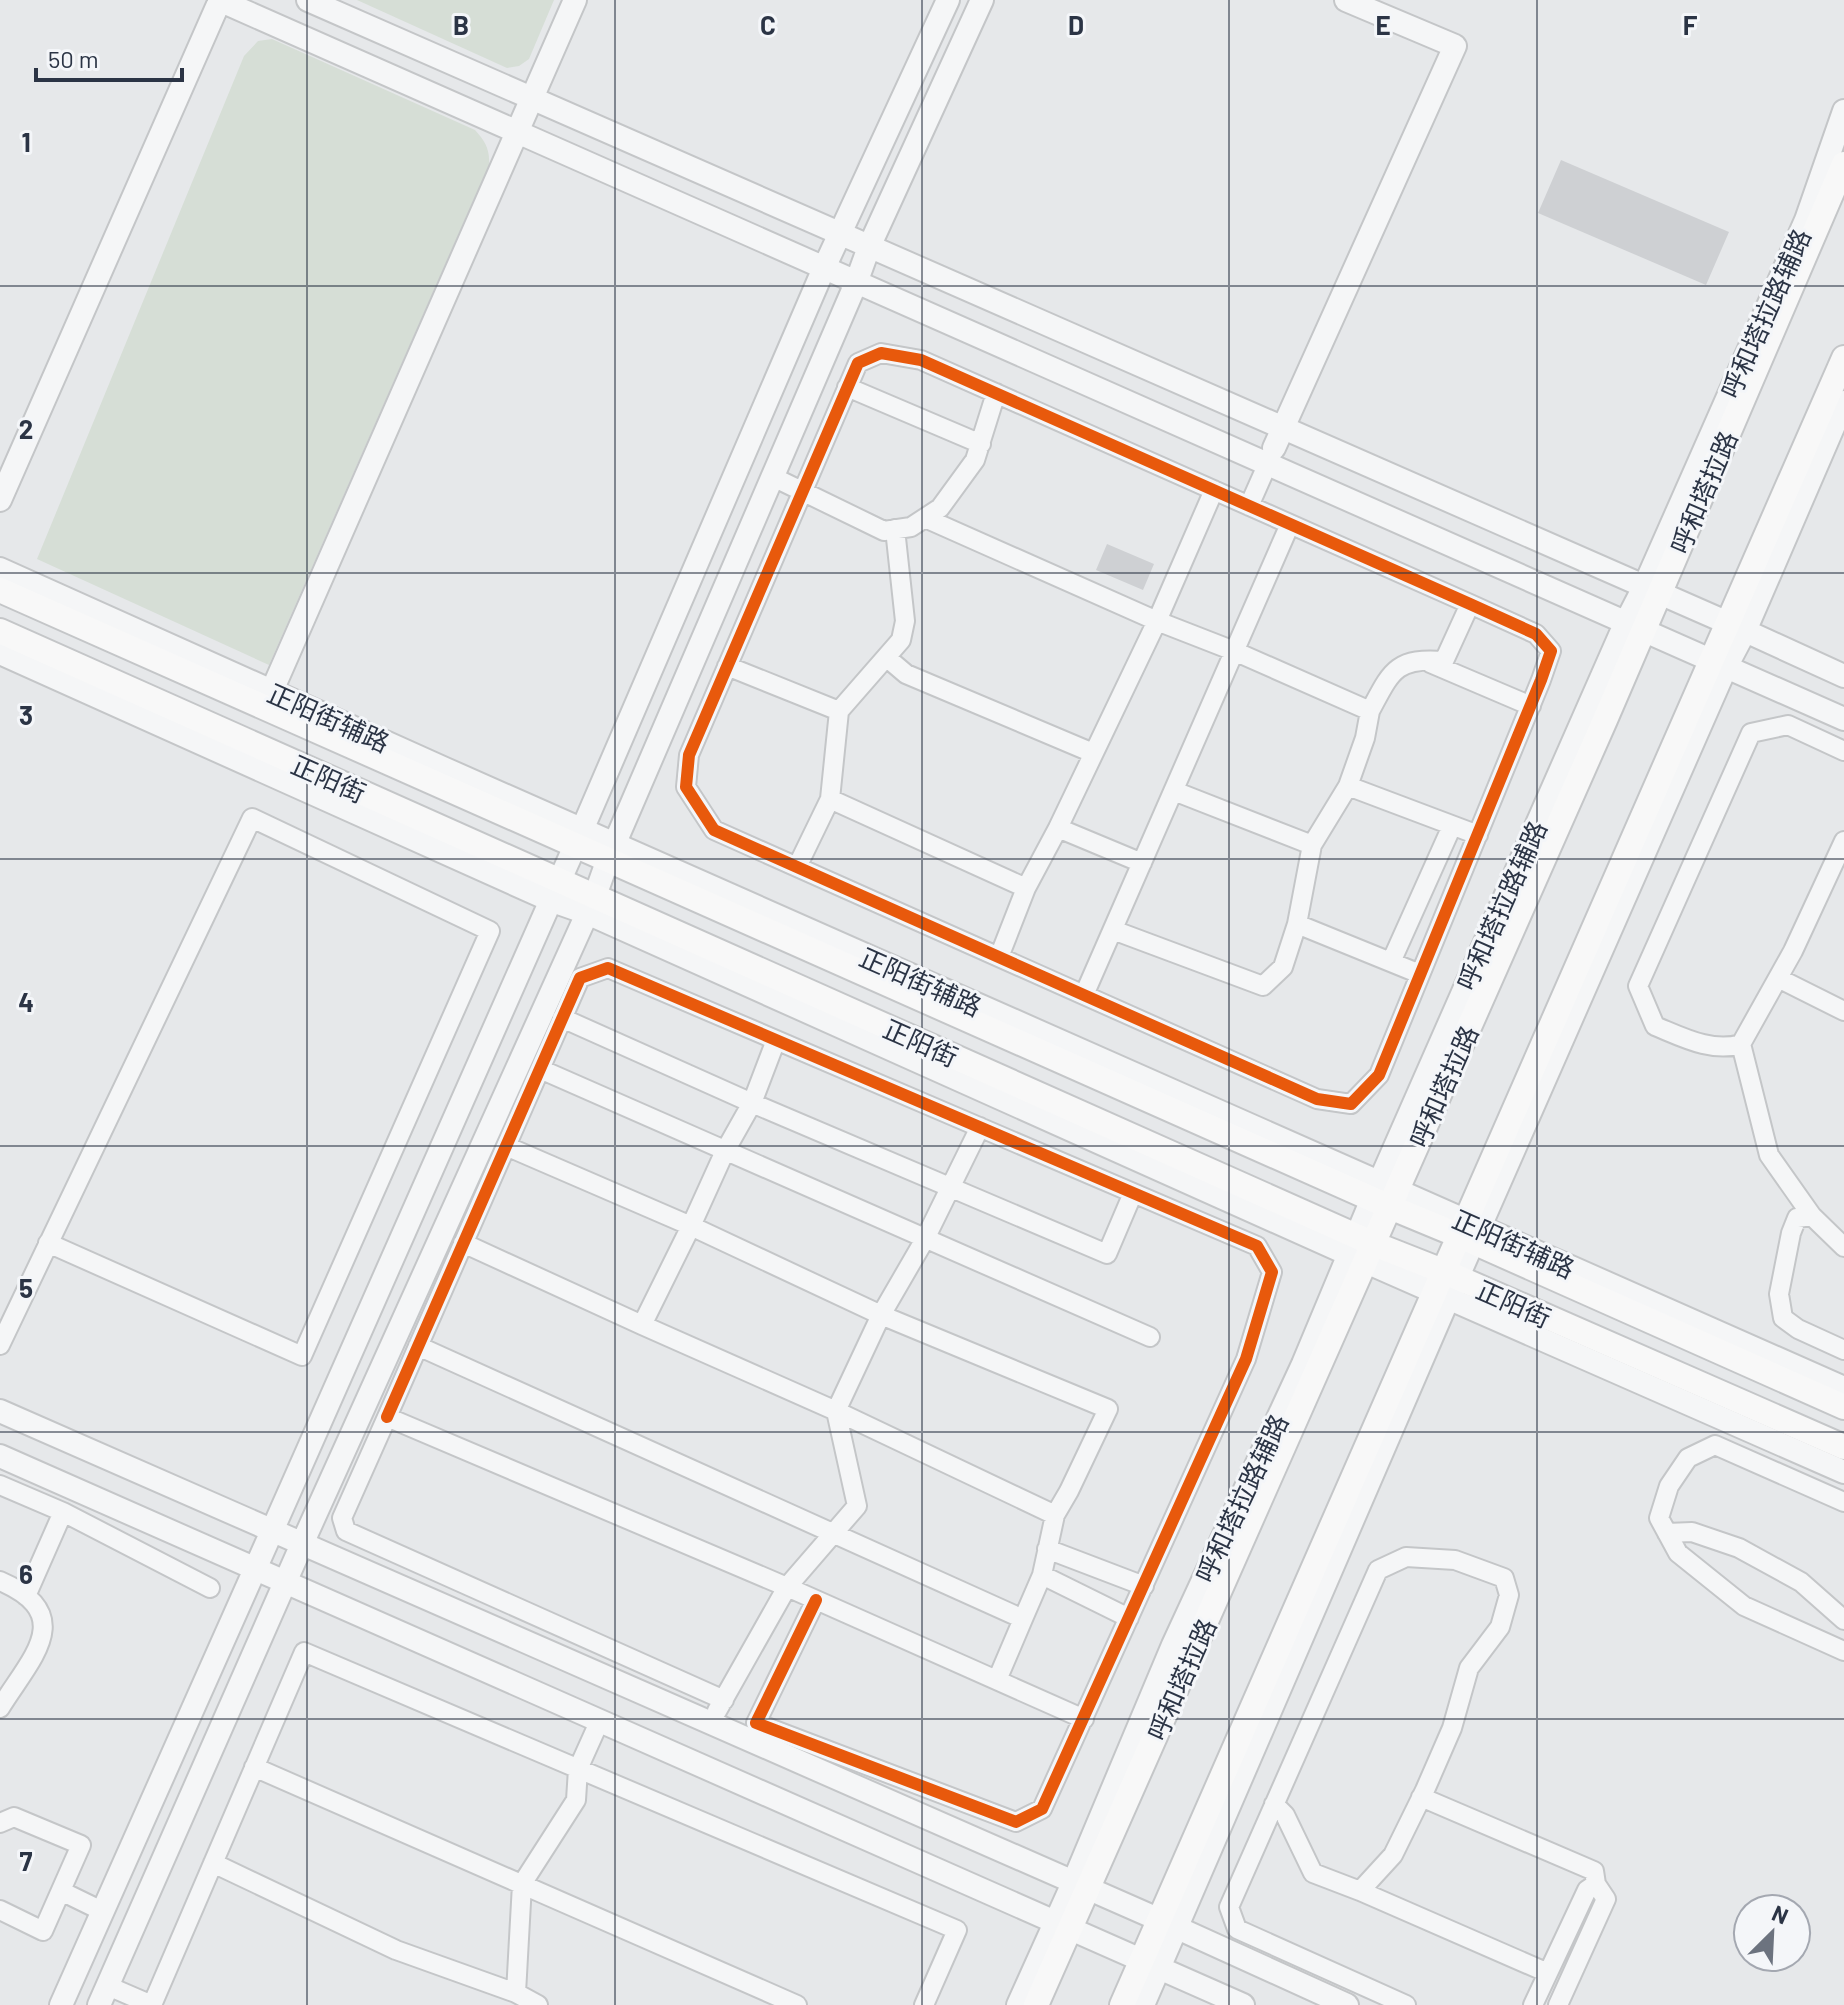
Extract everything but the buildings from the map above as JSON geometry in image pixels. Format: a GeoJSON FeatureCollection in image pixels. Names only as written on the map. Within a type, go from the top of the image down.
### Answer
{"type":"FeatureCollection","features":[{"type":"Feature","properties":{"kind":"main road","name":"呼和塔拉路"},"geometry":{"type":"LineString","coordinates":[[1036,2005],[1063,1924],[1634,628],[1844,164]]}},
{"type":"Feature","properties":{"kind":"main road"},"geometry":{"type":"LineString","coordinates":[[1122,2005],[1151,1964],[1736,627],[1844,358]]}},
{"type":"Feature","properties":{"kind":"main road"},"geometry":{"type":"LineString","coordinates":[[0,590],[269,700],[1470,1232],[1844,1407]]}},
{"type":"Feature","properties":{"kind":"main road","name":"正阳街"},"geometry":{"type":"LineString","coordinates":[[0,631],[555,890],[1362,1249],[1844,1447]]}},
{"type":"Feature","properties":{"kind":"street"},"geometry":{"type":"LineString","coordinates":[[0,500],[220,0],[856,283],[1651,590],[1844,676]]}},
{"type":"Feature","properties":{"kind":"street"},"geometry":{"type":"LineString","coordinates":[[308,0],[869,247],[1634,628],[1844,719]]}},
{"type":"Feature","properties":{"kind":"street"},"geometry":{"type":"LineString","coordinates":[[269,700],[575,0]]}},
{"type":"Feature","properties":{"kind":"street"},"geometry":{"type":"LineString","coordinates":[[61,2005],[555,890],[824,268],[948,0]]}},
{"type":"Feature","properties":{"kind":"street"},"geometry":{"type":"LineString","coordinates":[[924,2005],[957,1930],[304,1652],[152,2005],[103,1995],[302,1544],[591,905],[869,247],[982,0]]}},
{"type":"Feature","properties":{"kind":"street"},"geometry":{"type":"LineString","coordinates":[[1249,506],[1455,46],[1346,0]]}},
{"type":"Feature","properties":{"kind":"street","name":"呼和塔拉路辅路"},"geometry":{"type":"LineString","coordinates":[[1651,590],[1806,220],[1844,111]]}},
{"type":"Feature","properties":{"kind":"street"},"geometry":{"type":"LineString","coordinates":[[881,353],[921,360],[1536,634],[1551,651],[1379,1075],[1351,1104],[1317,1099],[714,830],[686,787],[689,755],[847,387],[858,363],[881,353]]}},
{"type":"Feature","properties":{"kind":"street"},"geometry":{"type":"LineString","coordinates":[[847,387],[981,444]]}},
{"type":"Feature","properties":{"kind":"street"},"geometry":{"type":"LineString","coordinates":[[773,477],[884,531],[911,527],[940,508],[975,460],[996,393]]}},
{"type":"Feature","properties":{"kind":"street"},"geometry":{"type":"LineString","coordinates":[[1736,627],[1844,402]]}},
{"type":"Feature","properties":{"kind":"street"},"geometry":{"type":"LineString","coordinates":[[999,957],[1026,888],[1157,621],[1214,490]]}},
{"type":"Feature","properties":{"kind":"street"},"geometry":{"type":"LineString","coordinates":[[925,518],[1370,711]]}},
{"type":"Feature","properties":{"kind":"street"},"geometry":{"type":"LineString","coordinates":[[1084,995],[1290,524]]}},
{"type":"Feature","properties":{"kind":"street"},"geometry":{"type":"LineString","coordinates":[[797,867],[830,799],[839,711],[901,640],[905,621],[895,529]]}},
{"type":"Feature","properties":{"kind":"street","name":"正阳街辅路"},"geometry":{"type":"LineString","coordinates":[[0,569],[269,700]]}},
{"type":"Feature","properties":{"kind":"street"},"geometry":{"type":"LineString","coordinates":[[1113,930],[1263,986],[1283,967],[1297,924],[1312,845],[1348,786],[1365,738],[1370,711],[1392,672],[1420,659],[1444,661],[1470,604]]}},
{"type":"Feature","properties":{"kind":"street"},"geometry":{"type":"LineString","coordinates":[[0,653],[555,890]]}},
{"type":"Feature","properties":{"kind":"street"},"geometry":{"type":"LineString","coordinates":[[886,657],[906,674],[1093,753]]}},
{"type":"Feature","properties":{"kind":"street"},"geometry":{"type":"LineString","coordinates":[[1420,659],[1531,706]]}},
{"type":"Feature","properties":{"kind":"street"},"geometry":{"type":"LineString","coordinates":[[727,666],[839,711]]}},
{"type":"Feature","properties":{"kind":"street"},"geometry":{"type":"LineString","coordinates":[[1843,848],[1793,951],[1741,1044],[1729,1048],[1696,1043],[1655,1026],[1638,986],[1751,733],[1788,725],[1844,751]]}},
{"type":"Feature","properties":{"kind":"street"},"geometry":{"type":"LineString","coordinates":[[1348,786],[1478,835]]}},
{"type":"Feature","properties":{"kind":"street"},"geometry":{"type":"LineString","coordinates":[[1174,791],[1312,845]]}},
{"type":"Feature","properties":{"kind":"street"},"geometry":{"type":"LineString","coordinates":[[830,799],[1026,888]]}},
{"type":"Feature","properties":{"kind":"street"},"geometry":{"type":"LineString","coordinates":[[0,1345],[48,1243],[252,818],[490,931],[302,1356],[48,1243]]}},
{"type":"Feature","properties":{"kind":"street"},"geometry":{"type":"LineString","coordinates":[[1391,962],[1452,826]]}},
{"type":"Feature","properties":{"kind":"street"},"geometry":{"type":"LineString","coordinates":[[1058,828],[1142,863]]}},
{"type":"Feature","properties":{"kind":"street"},"geometry":{"type":"LineString","coordinates":[[1297,924],[1420,974]]}},
{"type":"Feature","properties":{"kind":"street"},"geometry":{"type":"LineString","coordinates":[[0,1411],[711,1723],[752,1731],[1016,1822],[1042,1809],[1246,1359],[1272,1272],[1257,1246],[608,968],[580,978],[342,1518],[346,1531],[724,1700]]}},
{"type":"Feature","properties":{"kind":"street"},"geometry":{"type":"LineString","coordinates":[[1778,978],[1844,1011]]}},
{"type":"Feature","properties":{"kind":"street"},"geometry":{"type":"LineString","coordinates":[[562,1018],[752,1103],[1107,1254],[1133,1193]]}},
{"type":"Feature","properties":{"kind":"street"},"geometry":{"type":"LineString","coordinates":[[642,1325],[725,1151],[752,1103],[776,1040]]}},
{"type":"Feature","properties":{"kind":"street"},"geometry":{"type":"LineString","coordinates":[[1741,1044],[1769,1155],[1812,1216],[1844,1247]]}},
{"type":"Feature","properties":{"kind":"street"},"geometry":{"type":"LineString","coordinates":[[540,1069],[1150,1337]]}},
{"type":"Feature","properties":{"kind":"street"},"geometry":{"type":"LineString","coordinates":[[711,1723],[787,1587],[857,1506],[836,1411],[881,1315],[925,1239],[980,1127]]}},
{"type":"Feature","properties":{"kind":"street"},"geometry":{"type":"LineString","coordinates":[[506,1146],[691,1226],[881,1315],[1108,1409],[1055,1515],[1042,1575],[997,1680]]}},
{"type":"Feature","properties":{"kind":"street"},"geometry":{"type":"LineString","coordinates":[[1812,1216],[1797,1218],[1791,1233],[1779,1294],[1783,1318],[1798,1329],[1844,1350]]}},
{"type":"Feature","properties":{"kind":"street","name":"正阳街辅路"},"geometry":{"type":"LineString","coordinates":[[1470,1232],[1844,1388]]}},
{"type":"Feature","properties":{"kind":"street"},"geometry":{"type":"LineString","coordinates":[[463,1243],[836,1411],[1055,1515]]}},
{"type":"Feature","properties":{"kind":"street"},"geometry":{"type":"LineString","coordinates":[[1447,1284],[1844,1472]]}},
{"type":"Feature","properties":{"kind":"street"},"geometry":{"type":"LineString","coordinates":[[418,1346],[1023,1619]]}},
{"type":"Feature","properties":{"kind":"street"},"geometry":{"type":"LineString","coordinates":[[387,1417],[787,1587],[1084,1719]]}},
{"type":"Feature","properties":{"kind":"street"},"geometry":{"type":"LineString","coordinates":[[1844,1502],[1715,1445],[1688,1458],[1669,1486],[1659,1518],[1678,1553],[1744,1606],[1844,1651]]}},
{"type":"Feature","properties":{"kind":"street"},"geometry":{"type":"LineString","coordinates":[[0,1456],[1243,2005]]}},
{"type":"Feature","properties":{"kind":"street"},"geometry":{"type":"LineString","coordinates":[[0,1485],[63,1512],[210,1588]]}},
{"type":"Feature","properties":{"kind":"street"},"geometry":{"type":"LineString","coordinates":[[26,1596],[63,1512]]}},
{"type":"Feature","properties":{"kind":"street"},"geometry":{"type":"LineString","coordinates":[[1667,1533],[1692,1532],[1739,1548],[1801,1582],[1844,1620]]}},
{"type":"Feature","properties":{"kind":"street"},"geometry":{"type":"LineString","coordinates":[[1047,1549],[1144,1586]]}},
{"type":"Feature","properties":{"kind":"street"},"geometry":{"type":"LineString","coordinates":[[1360,1891],[1393,1855],[1452,1728],[1469,1668],[1500,1627],[1509,1595],[1504,1578],[1455,1560],[1406,1557],[1378,1570],[1229,1907],[1237,1929],[1406,2005]]}},
{"type":"Feature","properties":{"kind":"street"},"geometry":{"type":"LineString","coordinates":[[1042,1575],[1129,1618]]}},
{"type":"Feature","properties":{"kind":"street"},"geometry":{"type":"LineString","coordinates":[[0,1581],[34,1602],[42,1616],[43,1636],[36,1654],[0,1708]]}},
{"type":"Feature","properties":{"kind":"street"},"geometry":{"type":"LineString","coordinates":[[752,1731],[816,1600]]}},
{"type":"Feature","properties":{"kind":"street"},"geometry":{"type":"LineString","coordinates":[[516,1993],[522,1884],[576,1800],[578,1769],[600,1720]]}},
{"type":"Feature","properties":{"kind":"street"},"geometry":{"type":"LineString","coordinates":[[752,1731],[1080,1886],[1347,2005]]}},
{"type":"Feature","properties":{"kind":"street"},"geometry":{"type":"LineString","coordinates":[[254,1767],[797,2005]]}},
{"type":"Feature","properties":{"kind":"street"},"geometry":{"type":"LineString","coordinates":[[1421,1797],[1594,1871],[1596,1884],[1606,1899],[1558,2005]]}},
{"type":"Feature","properties":{"kind":"street"},"geometry":{"type":"LineString","coordinates":[[1274,1804],[1285,1815],[1313,1873],[1548,1973]]}},
{"type":"Feature","properties":{"kind":"street"},"geometry":{"type":"LineString","coordinates":[[0,1823],[14,1817],[81,1845],[43,1931],[0,1910]]}},
{"type":"Feature","properties":{"kind":"street"},"geometry":{"type":"LineString","coordinates":[[213,1863],[396,1950],[516,1993],[538,2005]]}},
{"type":"Feature","properties":{"kind":"street"},"geometry":{"type":"LineString","coordinates":[[1533,2005],[1587,1890],[1596,1884]]}},
{"type":"Feature","properties":{"kind":"street"},"geometry":{"type":"LineString","coordinates":[[61,1891],[102,1911]]}},
{"type":"Feature","properties":{"kind":"street"},"geometry":{"type":"LineString","coordinates":[[1018,2005],[1063,1924]]}},
{"type":"Feature","properties":{"kind":"street"},"geometry":{"type":"LineString","coordinates":[[1143,2005],[1151,1964]]}},
{"type":"Feature","properties":{"kind":"shaded area"},"geometry":{"type":"Polygon","coordinates":[[[357,0],[554,0],[529,59],[519,66],[507,68],[357,0]]]}},
{"type":"Feature","properties":{"kind":"shaded area"},"geometry":{"type":"Polygon","coordinates":[[[272,39],[475,130],[486,146],[489,165],[269,665],[37,559],[244,56],[258,41],[272,39]]]}},
{"type":"Feature","properties":{"kind":"cycle path"},"geometry":{"type":"LineString","coordinates":[[881,353],[921,360],[1470,604],[1536,634],[1551,651],[1379,1075],[1351,1104],[1317,1099],[714,830],[686,787],[689,755],[858,363],[881,353]]}},
{"type":"Feature","properties":{"kind":"cycle path"},"geometry":{"type":"LineString","coordinates":[[387,1417],[580,978],[608,968],[1257,1246],[1272,1272],[1246,1359],[1042,1809],[1016,1822],[756,1723],[816,1600]]}}]}
